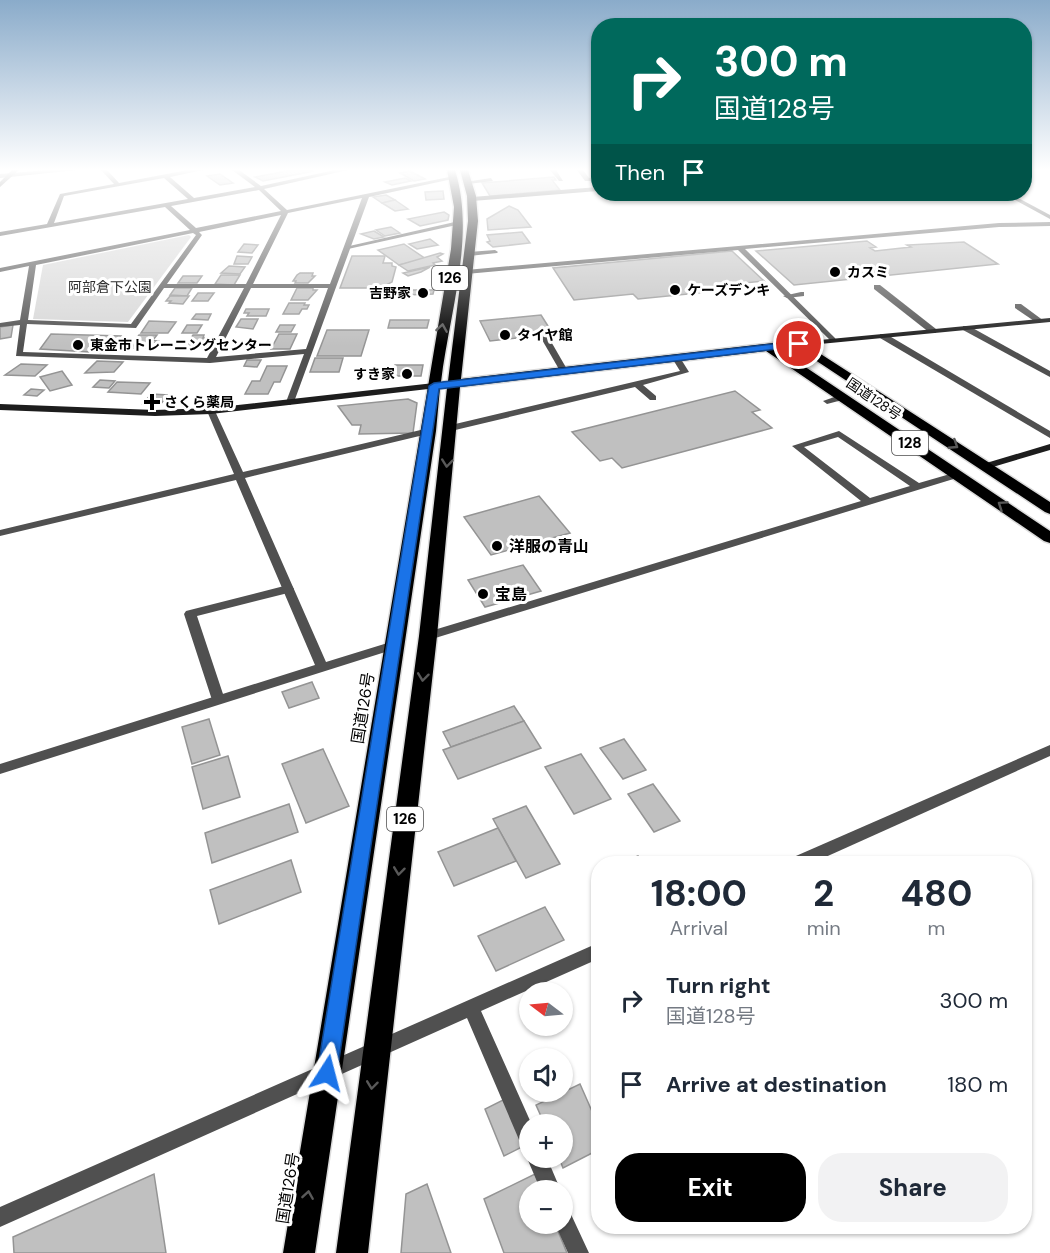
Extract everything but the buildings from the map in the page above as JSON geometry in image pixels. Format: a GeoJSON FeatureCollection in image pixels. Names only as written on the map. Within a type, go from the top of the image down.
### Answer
{"type":"FeatureCollection","features":[{"type":"Feature","properties":{"kind":"highway","name":"国道126号"},"geometry":{"type":"LineString","coordinates":[[352,1253],[428,636],[440,430],[459,228]]}},
{"type":"Feature","properties":{"kind":"highway","name":"国道126号"},"geometry":{"type":"LineString","coordinates":[[445,385],[473,228]]}},
{"type":"Feature","properties":{"kind":"highway"},"geometry":{"type":"LineString","coordinates":[[445,385],[799,344]]}},
{"type":"Feature","properties":{"kind":"highway","name":"国道128号"},"geometry":{"type":"LineString","coordinates":[[799,344],[1050,509]]}},
{"type":"Feature","properties":{"kind":"highway","name":"国道128号"},"geometry":{"type":"LineString","coordinates":[[769,348],[1050,538]]}},
{"type":"Feature","properties":{"kind":"highway","name":"国道126号"},"geometry":{"type":"LineString","coordinates":[[299,1253],[394,645],[440,430]]}},
{"type":"Feature","properties":{"kind":"highway"},"geometry":{"type":"LineString","coordinates":[[957,475],[986,466]]}},
{"type":"Feature","properties":{"kind":"street"},"geometry":{"type":"LineString","coordinates":[[0,234],[31,228]]}},
{"type":"Feature","properties":{"kind":"street"},"geometry":{"type":"LineString","coordinates":[[0,325],[24,322],[133,326],[199,235],[191,228]]}},
{"type":"Feature","properties":{"kind":"street"},"geometry":{"type":"LineString","coordinates":[[0,270],[206,228]]}},
{"type":"Feature","properties":{"kind":"street"},"geometry":{"type":"LineString","coordinates":[[210,361],[278,228]]}},
{"type":"Feature","properties":{"kind":"street"},"geometry":{"type":"LineString","coordinates":[[290,402],[355,228]]}},
{"type":"Feature","properties":{"kind":"street"},"geometry":{"type":"LineString","coordinates":[[348,247],[434,228]]}},
{"type":"Feature","properties":{"kind":"street"},"geometry":{"type":"LineString","coordinates":[[466,272],[960,228]]}},
{"type":"Feature","properties":{"kind":"street"},"geometry":{"type":"LineString","coordinates":[[740,248],[832,340]]}},
{"type":"Feature","properties":{"kind":"street"},"geometry":{"type":"LineString","coordinates":[[469,254],[495,252]]}},
{"type":"Feature","properties":{"kind":"street"},"geometry":{"type":"LineString","coordinates":[[33,262],[19,354],[210,361],[309,351]]}},
{"type":"Feature","properties":{"kind":"street"},"geometry":{"type":"LineString","coordinates":[[162,286],[334,286]]}},
{"type":"Feature","properties":{"kind":"street"},"geometry":{"type":"LineString","coordinates":[[878,287],[933,331]]}},
{"type":"Feature","properties":{"kind":"street"},"geometry":{"type":"LineString","coordinates":[[787,296],[801,294]]}},
{"type":"Feature","properties":{"kind":"street"},"geometry":{"type":"LineString","coordinates":[[1018,306],[1040,321]]}},
{"type":"Feature","properties":{"kind":"street"},"geometry":{"type":"LineString","coordinates":[[799,344],[1050,320]]}},
{"type":"Feature","properties":{"kind":"street"},"geometry":{"type":"LineString","coordinates":[[966,328],[1050,374]]}},
{"type":"Feature","properties":{"kind":"street"},"geometry":{"type":"LineString","coordinates":[[883,336],[1050,435]]}},
{"type":"Feature","properties":{"kind":"street"},"geometry":{"type":"LineString","coordinates":[[545,338],[564,371]]}},
{"type":"Feature","properties":{"kind":"street"},"geometry":{"type":"LineString","coordinates":[[0,532],[685,372],[676,358]]}},
{"type":"Feature","properties":{"kind":"street"},"geometry":{"type":"LineString","coordinates":[[637,384],[653,398]]}},
{"type":"Feature","properties":{"kind":"street"},"geometry":{"type":"LineString","coordinates":[[0,406],[155,413],[211,411],[445,385]]}},
{"type":"Feature","properties":{"kind":"street"},"geometry":{"type":"LineString","coordinates":[[827,401],[843,397]]}},
{"type":"Feature","properties":{"kind":"street"},"geometry":{"type":"LineString","coordinates":[[211,411],[322,667]]}},
{"type":"Feature","properties":{"kind":"street"},"geometry":{"type":"LineString","coordinates":[[868,502],[796,446],[839,434],[918,487]]}},
{"type":"Feature","properties":{"kind":"street"},"geometry":{"type":"LineString","coordinates":[[986,466],[1050,447]]}},
{"type":"Feature","properties":{"kind":"street"},"geometry":{"type":"LineString","coordinates":[[428,636],[957,475]]}},
{"type":"Feature","properties":{"kind":"street"},"geometry":{"type":"LineString","coordinates":[[218,700],[190,614],[288,589]]}},
{"type":"Feature","properties":{"kind":"street"},"geometry":{"type":"LineString","coordinates":[[0,769],[394,645]]}},
{"type":"Feature","properties":{"kind":"street"},"geometry":{"type":"LineString","coordinates":[[812,856],[1050,750]]}},
{"type":"Feature","properties":{"kind":"street"},"geometry":{"type":"LineString","coordinates":[[0,1217],[591,954]]}},
{"type":"Feature","properties":{"kind":"street"},"geometry":{"type":"LineString","coordinates":[[471,1008],[519,1117]]}},
{"type":"Feature","properties":{"kind":"street"},"geometry":{"type":"LineString","coordinates":[[570,1234],[579,1253]]}},
{"type":"Feature","properties":{"kind":"green space","name":"阿部倉下公園"},"geometry":{"type":"Polygon","coordinates":[[[189,235],[191,237],[128,322],[33,319],[43,265],[189,235]]]}},
{"type":"Feature","properties":{"kind":"place","name":"カスミ"},"geometry":{"type":"Point","coordinates":[835,272]}},
{"type":"Feature","properties":{"kind":"place","name":"ケーズデンキ"},"geometry":{"type":"Point","coordinates":[675,290]}},
{"type":"Feature","properties":{"kind":"place","name":"吉野家"},"geometry":{"type":"Point","coordinates":[423,293]}},
{"type":"Feature","properties":{"kind":"place","name":"タイヤ館"},"geometry":{"type":"Point","coordinates":[505,335]}},
{"type":"Feature","properties":{"kind":"place","name":"東金市トレーニングセンター"},"geometry":{"type":"Point","coordinates":[78,345]}},
{"type":"Feature","properties":{"kind":"place","name":"すき家"},"geometry":{"type":"Point","coordinates":[407,374]}},
{"type":"Feature","properties":{"kind":"place","name":"さくら薬局"},"geometry":{"type":"Point","coordinates":[152,402]}},
{"type":"Feature","properties":{"kind":"place","name":"洋服の青山"},"geometry":{"type":"Point","coordinates":[497,546]}},
{"type":"Feature","properties":{"kind":"place","name":"宝島"},"geometry":{"type":"Point","coordinates":[483,594]}},
{"type":"Feature","properties":{"kind":"route"},"geometry":{"type":"LineString","coordinates":[[327,1073],[429,431],[434,386],[799,344]]}}]}
